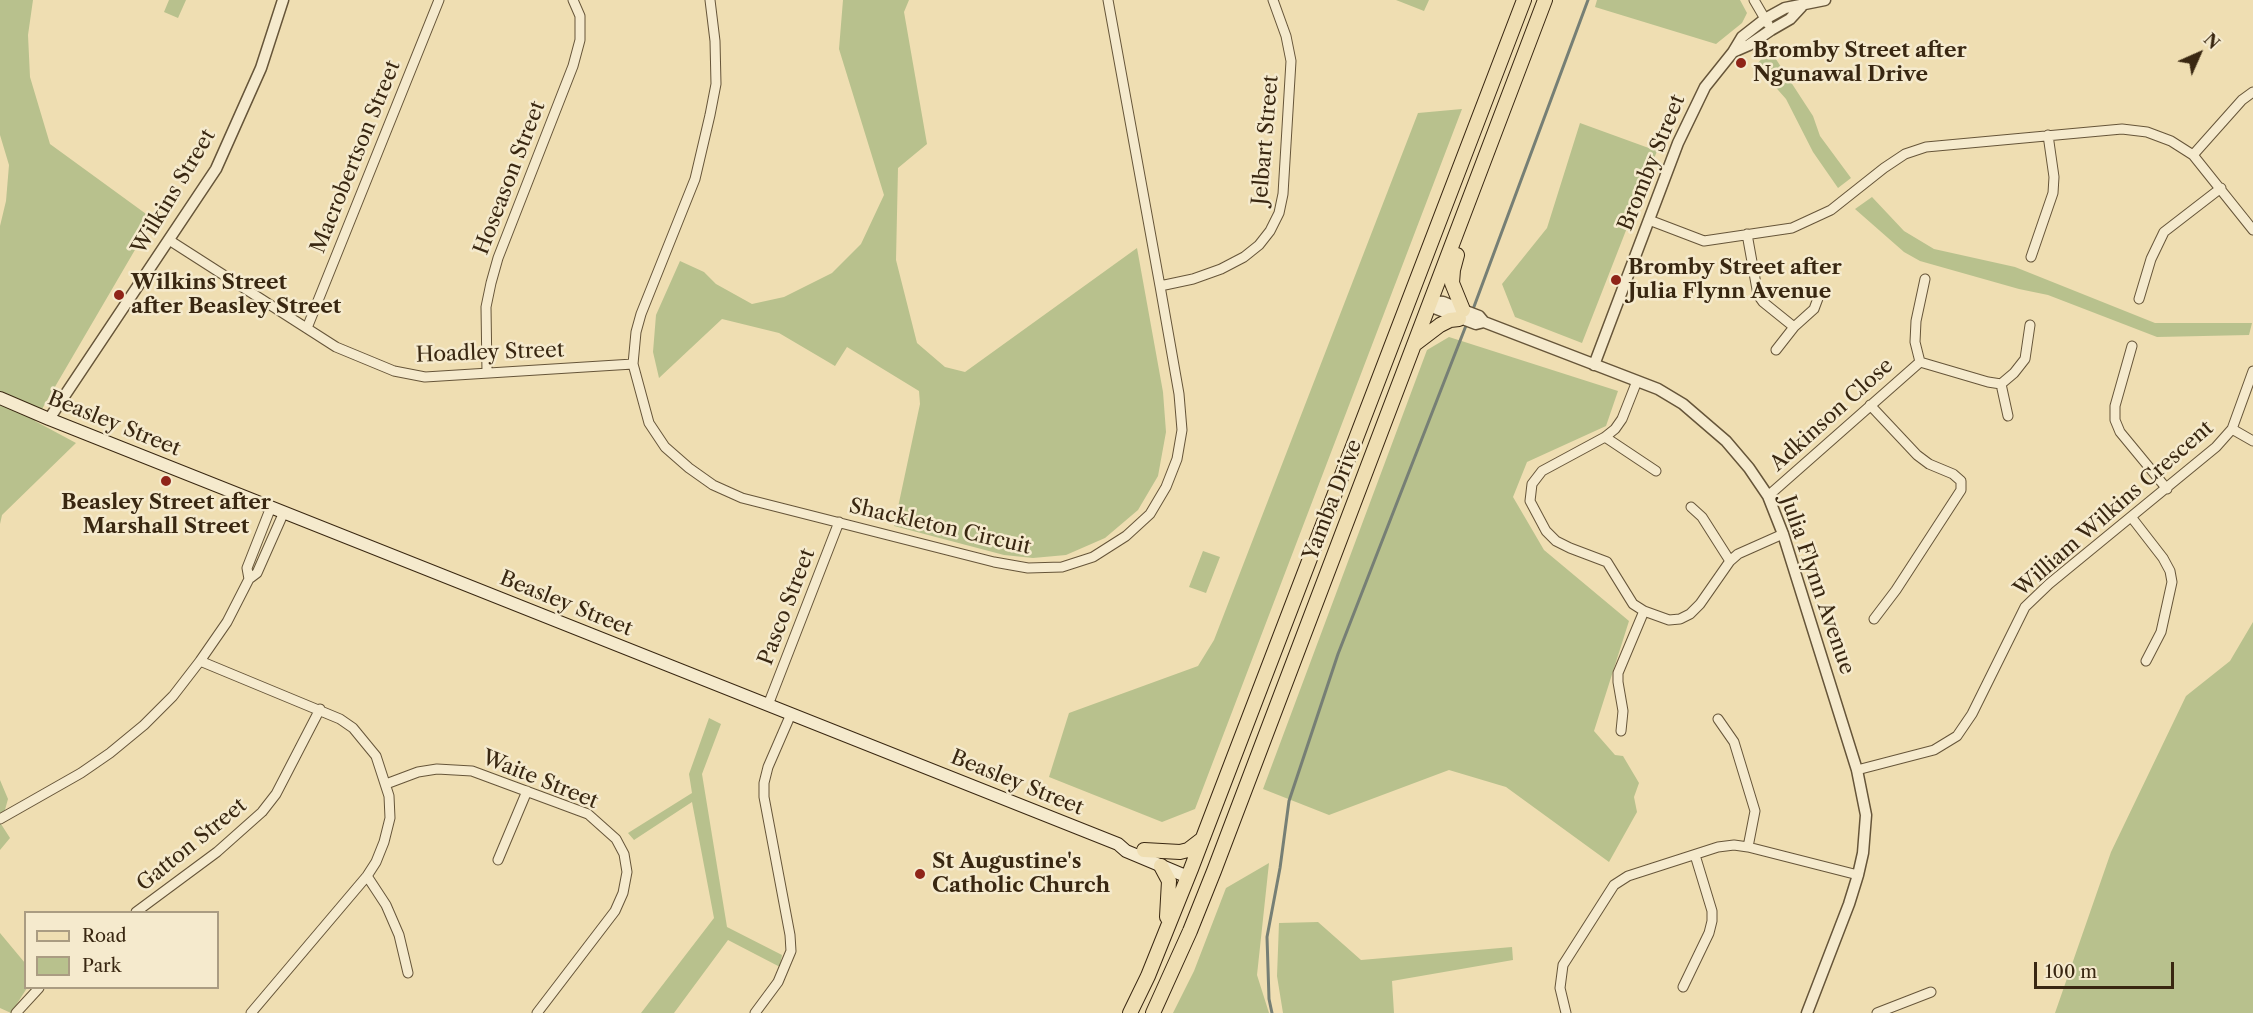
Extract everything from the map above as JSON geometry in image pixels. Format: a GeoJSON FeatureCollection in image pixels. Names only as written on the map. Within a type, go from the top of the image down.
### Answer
{"type":"FeatureCollection","features":[{"type":"Feature","properties":{"kind":"main road","name":"Yamba Drive"},"geometry":{"type":"LineString","coordinates":[[1163,939],[1524,0]]}},
{"type":"Feature","properties":{"kind":"main road","name":"Yamba Drive"},"geometry":{"type":"LineString","coordinates":[[1153,1013],[1190,931],[1545,0]]}},
{"type":"Feature","properties":{"kind":"main road"},"geometry":{"type":"LineString","coordinates":[[1415,344],[1461,314],[1452,283],[1458,252],[1459,229]]}},
{"type":"Feature","properties":{"kind":"main road"},"geometry":{"type":"LineString","coordinates":[[1385,364],[1402,338],[1413,310],[1429,303],[1420,291],[1418,276]]}},
{"type":"Feature","properties":{"kind":"main road","name":"Beasley Street"},"geometry":{"type":"LineString","coordinates":[[0,398],[1118,844],[1126,851],[1161,866],[1190,873]]}},
{"type":"Feature","properties":{"kind":"main road"},"geometry":{"type":"LineString","coordinates":[[1144,850],[1180,852],[1197,845],[1203,839]]}},
{"type":"Feature","properties":{"kind":"main road","name":"Beasley Street"},"geometry":{"type":"LineString","coordinates":[[1118,844],[1129,844],[1144,850],[1190,873]]}},
{"type":"Feature","properties":{"kind":"main road"},"geometry":{"type":"LineString","coordinates":[[1130,1013],[1163,939],[1169,904],[1169,882],[1161,866]]}},
{"type":"Feature","properties":{"kind":"main road"},"geometry":{"type":"LineString","coordinates":[[1190,873],[1209,881]]}},
{"type":"Feature","properties":{"kind":"street","name":"Wilkins Street"},"geometry":{"type":"LineString","coordinates":[[49,419],[216,169],[261,68],[283,0]]}},
{"type":"Feature","properties":{"kind":"street","name":"Macrobertson Street"},"geometry":{"type":"LineString","coordinates":[[307,328],[439,0]]}},
{"type":"Feature","properties":{"kind":"street","name":"Hoseason Street"},"geometry":{"type":"LineString","coordinates":[[488,373],[486,307],[491,283],[498,258],[573,66],[580,40],[580,16],[573,0]]}},
{"type":"Feature","properties":{"kind":"street","name":"Shackleton Circuit"},"geometry":{"type":"LineString","coordinates":[[710,0],[716,84],[710,115],[695,179],[641,314],[636,332],[633,364],[649,423],[665,447],[689,468],[713,484],[742,498],[994,562],[1028,568],[1062,567],[1093,557],[1126,536],[1150,514],[1166,487],[1177,459],[1182,430],[1179,394],[1108,0]]}},
{"type":"Feature","properties":{"kind":"street","name":"Jelbart Street"},"geometry":{"type":"LineString","coordinates":[[1160,286],[1193,279],[1221,269],[1244,257],[1259,245],[1270,231],[1279,213],[1283,194],[1291,62],[1287,36],[1273,0]]}},
{"type":"Feature","properties":{"kind":"street"},"geometry":{"type":"LineString","coordinates":[[1754,0],[1771,30]]}},
{"type":"Feature","properties":{"kind":"street","name":"Bromby Street"},"geometry":{"type":"LineString","coordinates":[[1594,365],[1648,220],[1690,115],[1705,87],[1731,54],[1765,19],[1785,8],[1825,0]]}},
{"type":"Feature","properties":{"kind":"street","name":"Bromby Street"},"geometry":{"type":"LineString","coordinates":[[1745,41],[1790,20],[1802,6]]}},
{"type":"Feature","properties":{"kind":"street"},"geometry":{"type":"LineString","coordinates":[[2193,155],[2242,100],[2253,92]]}},
{"type":"Feature","properties":{"kind":"street"},"geometry":{"type":"LineString","coordinates":[[1648,220],[1704,241],[1792,228],[1831,210],[1905,154],[1926,147],[2122,129],[2147,132],[2171,141],[2193,155],[2253,230]]}},
{"type":"Feature","properties":{"kind":"street"},"geometry":{"type":"LineString","coordinates":[[2031,257],[2053,193],[2054,177],[2048,135]]}},
{"type":"Feature","properties":{"kind":"street"},"geometry":{"type":"LineString","coordinates":[[2139,299],[2151,259],[2164,232],[2221,188]]}},
{"type":"Feature","properties":{"kind":"street"},"geometry":{"type":"LineString","coordinates":[[1747,234],[1758,295],[1763,302],[1794,327]]}},
{"type":"Feature","properties":{"kind":"street","name":"Hoadley Street"},"geometry":{"type":"LineString","coordinates":[[169,240],[336,346],[394,371],[425,377],[633,364]]}},
{"type":"Feature","properties":{"kind":"street","name":"Adkinson Close"},"geometry":{"type":"LineString","coordinates":[[1920,362],[1915,342],[1916,321],[1925,279]]}},
{"type":"Feature","properties":{"kind":"street"},"geometry":{"type":"LineString","coordinates":[[1776,350],[1794,327],[1814,309],[1820,293]]}},
{"type":"Feature","properties":{"kind":"street","name":"Julia Flynn Avenue"},"geometry":{"type":"LineString","coordinates":[[1429,303],[1443,302],[1476,324],[1484,322],[1658,389],[1705,422],[1749,468],[1768,496],[1783,534],[1857,770],[1866,815],[1863,853],[1858,875],[1807,1013]]}},
{"type":"Feature","properties":{"kind":"street"},"geometry":{"type":"LineString","coordinates":[[2008,416],[2001,384],[2014,373],[2025,358],[2030,326]]}},
{"type":"Feature","properties":{"kind":"street"},"geometry":{"type":"LineString","coordinates":[[2132,346],[2115,406],[2115,420],[2120,432],[2167,489]]}},
{"type":"Feature","properties":{"kind":"street","name":"Adkinson Close"},"geometry":{"type":"LineString","coordinates":[[1920,362],[2001,384]]}},
{"type":"Feature","properties":{"kind":"street","name":"Adkinson Close"},"geometry":{"type":"LineString","coordinates":[[1768,496],[1920,362]]}},
{"type":"Feature","properties":{"kind":"street","name":"William Wilkins Crescent"},"geometry":{"type":"LineString","coordinates":[[1857,770],[1935,750],[1957,736],[1972,714],[2025,608],[2049,584],[2217,447],[2232,429],[2253,371]]}},
{"type":"Feature","properties":{"kind":"street"},"geometry":{"type":"LineString","coordinates":[[1637,381],[1622,419],[1615,429],[1605,437],[1542,471],[1532,484],[1530,501],[1546,531],[1556,541],[1607,562],[1633,604],[1644,611],[1669,620],[1680,619],[1690,614],[1700,604],[1730,561],[1738,554],[1783,534]]}},
{"type":"Feature","properties":{"kind":"street"},"geometry":{"type":"LineString","coordinates":[[1870,405],[1917,455],[1929,464],[1965,481],[1896,590],[1874,619]]}},
{"type":"Feature","properties":{"kind":"street"},"geometry":{"type":"LineString","coordinates":[[2232,429],[2253,441]]}},
{"type":"Feature","properties":{"kind":"street"},"geometry":{"type":"LineString","coordinates":[[1605,437],[1656,471]]}},
{"type":"Feature","properties":{"kind":"street"},"geometry":{"type":"LineString","coordinates":[[249,579],[247,568],[271,507]]}},
{"type":"Feature","properties":{"kind":"street"},"geometry":{"type":"LineString","coordinates":[[1691,507],[1702,517],[1730,561]]}},
{"type":"Feature","properties":{"kind":"street"},"geometry":{"type":"LineString","coordinates":[[0,819],[81,773],[110,753],[144,725],[173,696],[227,622],[249,579],[257,573],[284,512]]}},
{"type":"Feature","properties":{"kind":"street"},"geometry":{"type":"LineString","coordinates":[[2132,518],[2163,558],[2170,571],[2172,582],[2161,632],[2146,661]]}},
{"type":"Feature","properties":{"kind":"street","name":"Pasco Street"},"geometry":{"type":"LineString","coordinates":[[768,705],[839,522]]}},
{"type":"Feature","properties":{"kind":"street"},"geometry":{"type":"LineString","coordinates":[[1621,731],[1623,711],[1618,674],[1644,611]]}},
{"type":"Feature","properties":{"kind":"street"},"geometry":{"type":"LineString","coordinates":[[200,661],[340,719],[364,741],[376,756],[389,796],[390,818],[376,862],[367,876],[251,1013]]}},
{"type":"Feature","properties":{"kind":"street","name":"Gatton Street"},"geometry":{"type":"LineString","coordinates":[[137,911],[217,852],[262,812],[276,794],[320,709]]}},
{"type":"Feature","properties":{"kind":"street"},"geometry":{"type":"LineString","coordinates":[[755,1013],[778,982],[791,951],[764,797],[764,783],[768,767],[790,714]]}},
{"type":"Feature","properties":{"kind":"street"},"geometry":{"type":"LineString","coordinates":[[1718,719],[1734,742],[1755,811],[1749,847]]}},
{"type":"Feature","properties":{"kind":"street","name":"Waite Street"},"geometry":{"type":"LineString","coordinates":[[386,784],[418,772],[454,768],[472,771],[588,814],[616,839],[624,854],[627,872],[623,893],[615,911],[537,1013]]}},
{"type":"Feature","properties":{"kind":"street"},"geometry":{"type":"LineString","coordinates":[[498,860],[527,791]]}},
{"type":"Feature","properties":{"kind":"street"},"geometry":{"type":"LineString","coordinates":[[1566,1013],[1560,988],[1563,964],[1614,885],[1628,876],[1726,846],[1749,847],[1858,875]]}},
{"type":"Feature","properties":{"kind":"street"},"geometry":{"type":"LineString","coordinates":[[1683,987],[1709,933],[1712,921],[1712,911],[1695,855]]}},
{"type":"Feature","properties":{"kind":"street"},"geometry":{"type":"LineString","coordinates":[[367,876],[386,905],[399,935],[408,973]]}},
{"type":"Feature","properties":{"kind":"street"},"geometry":{"type":"LineString","coordinates":[[16,1013],[37,989]]}},
{"type":"Feature","properties":{"kind":"street"},"geometry":{"type":"LineString","coordinates":[[1877,1013],[1931,992]]}},
{"type":"Feature","properties":{"kind":"green space"},"geometry":{"type":"Polygon","coordinates":[[[0,0],[33,0],[28,35],[30,77],[50,144],[153,219],[35,421],[76,443],[2,515],[0,524],[0,226],[6,201],[9,165],[0,135],[0,0]]]}},
{"type":"Feature","properties":{"kind":"green space"},"geometry":{"type":"Polygon","coordinates":[[[169,0],[186,0],[178,18],[164,12],[169,0]]]}},
{"type":"Feature","properties":{"kind":"green space"},"geometry":{"type":"Polygon","coordinates":[[[843,0],[909,0],[904,12],[927,144],[898,168],[896,260],[917,343],[945,367],[965,372],[1137,248],[1163,392],[1166,432],[1158,476],[1138,510],[1105,538],[1066,555],[1033,558],[1004,555],[894,526],[920,404],[919,391],[847,347],[835,366],[779,333],[722,319],[659,378],[653,352],[656,315],[680,261],[704,272],[716,284],[752,304],[784,297],[832,273],[861,244],[884,195],[839,49],[843,0]]]}},
{"type":"Feature","properties":{"kind":"green space"},"geometry":{"type":"Polygon","coordinates":[[[1396,0],[1429,0],[1424,11],[1396,0]]]}},
{"type":"Feature","properties":{"kind":"green space"},"geometry":{"type":"Polygon","coordinates":[[[1597,0],[1740,0],[1747,13],[1742,23],[1716,44],[1595,7],[1597,0]]]}},
{"type":"Feature","properties":{"kind":"green space"},"geometry":{"type":"Polygon","coordinates":[[[1770,50],[1813,116],[1820,136],[1851,178],[1838,188],[1813,152],[1786,99],[1756,65],[1770,50]]]}},
{"type":"Feature","properties":{"kind":"green space"},"geometry":{"type":"Polygon","coordinates":[[[1462,109],[1195,809],[1162,822],[1049,777],[1069,713],[1198,666],[1214,640],[1418,113],[1462,109]]]}},
{"type":"Feature","properties":{"kind":"green space"},"geometry":{"type":"Polygon","coordinates":[[[1580,123],[1657,151],[1582,343],[1515,317],[1502,284],[1547,228],[1580,123]]]}},
{"type":"Feature","properties":{"kind":"green space"},"geometry":{"type":"Polygon","coordinates":[[[1872,197],[1904,231],[1934,249],[2015,267],[2155,323],[2252,323],[2249,335],[2157,337],[2048,295],[1920,261],[1904,252],[1855,209],[1872,197]]]}},
{"type":"Feature","properties":{"kind":"green space"},"geometry":{"type":"Polygon","coordinates":[[[1449,337],[1618,391],[1606,426],[1527,462],[1513,497],[1544,550],[1629,621],[1594,731],[1615,755],[1623,756],[1639,783],[1634,797],[1637,812],[1609,862],[1506,787],[1449,770],[1329,815],[1263,789],[1427,350],[1449,337]]]}},
{"type":"Feature","properties":{"kind":"green space"},"geometry":{"type":"Polygon","coordinates":[[[1203,551],[1220,557],[1206,593],[1189,587],[1203,551]]]}},
{"type":"Feature","properties":{"kind":"green space"},"geometry":{"type":"Polygon","coordinates":[[[2253,622],[2253,1013],[2055,1013],[2111,852],[2186,696],[2230,661],[2253,622]]]}},
{"type":"Feature","properties":{"kind":"green space"},"geometry":{"type":"Polygon","coordinates":[[[709,718],[721,724],[702,774],[727,927],[782,955],[780,967],[728,940],[674,1013],[641,1013],[714,918],[692,802],[634,840],[628,833],[692,793],[689,774],[709,718]]]}},
{"type":"Feature","properties":{"kind":"green space"},"geometry":{"type":"Polygon","coordinates":[[[0,780],[8,799],[1,824],[10,838],[0,850],[0,780]]]}},
{"type":"Feature","properties":{"kind":"green space"},"geometry":{"type":"Polygon","coordinates":[[[1269,863],[1257,975],[1269,1013],[1173,1013],[1194,971],[1226,888],[1269,863]]]}},
{"type":"Feature","properties":{"kind":"green space"},"geometry":{"type":"Polygon","coordinates":[[[1318,922],[1361,960],[1512,947],[1513,960],[1392,981],[1394,1013],[1283,1013],[1277,976],[1279,923],[1318,922]]]}},
{"type":"Feature","properties":{"kind":"green space"},"geometry":{"type":"Polygon","coordinates":[[[0,933],[24,962],[24,989],[26,989],[11,1013],[0,1008],[0,933]]]}},
{"type":"Feature","properties":{"kind":"waterway"},"geometry":{"type":"LineString","coordinates":[[1472,312],[1588,0]]}},
{"type":"Feature","properties":{"kind":"waterway"},"geometry":{"type":"LineString","coordinates":[[1272,1013],[1269,999],[1267,937],[1280,868],[1289,801],[1338,654],[1467,323]]}},
{"type":"Feature","properties":{"kind":"place","name":"Bromby Street after Ngunawal Drive"},"geometry":{"type":"Point","coordinates":[1741,63]}},
{"type":"Feature","properties":{"kind":"place","name":"Bromby Street after Julia Flynn Avenue"},"geometry":{"type":"Point","coordinates":[1616,280]}},
{"type":"Feature","properties":{"kind":"place","name":"Wilkins Street after Beasley Street"},"geometry":{"type":"Point","coordinates":[119,295]}},
{"type":"Feature","properties":{"kind":"place","name":"Beasley Street after Marshall Street"},"geometry":{"type":"Point","coordinates":[166,481]}},
{"type":"Feature","properties":{"kind":"place","name":"St Augustine's Catholic Church"},"geometry":{"type":"Point","coordinates":[920,874]}}]}
